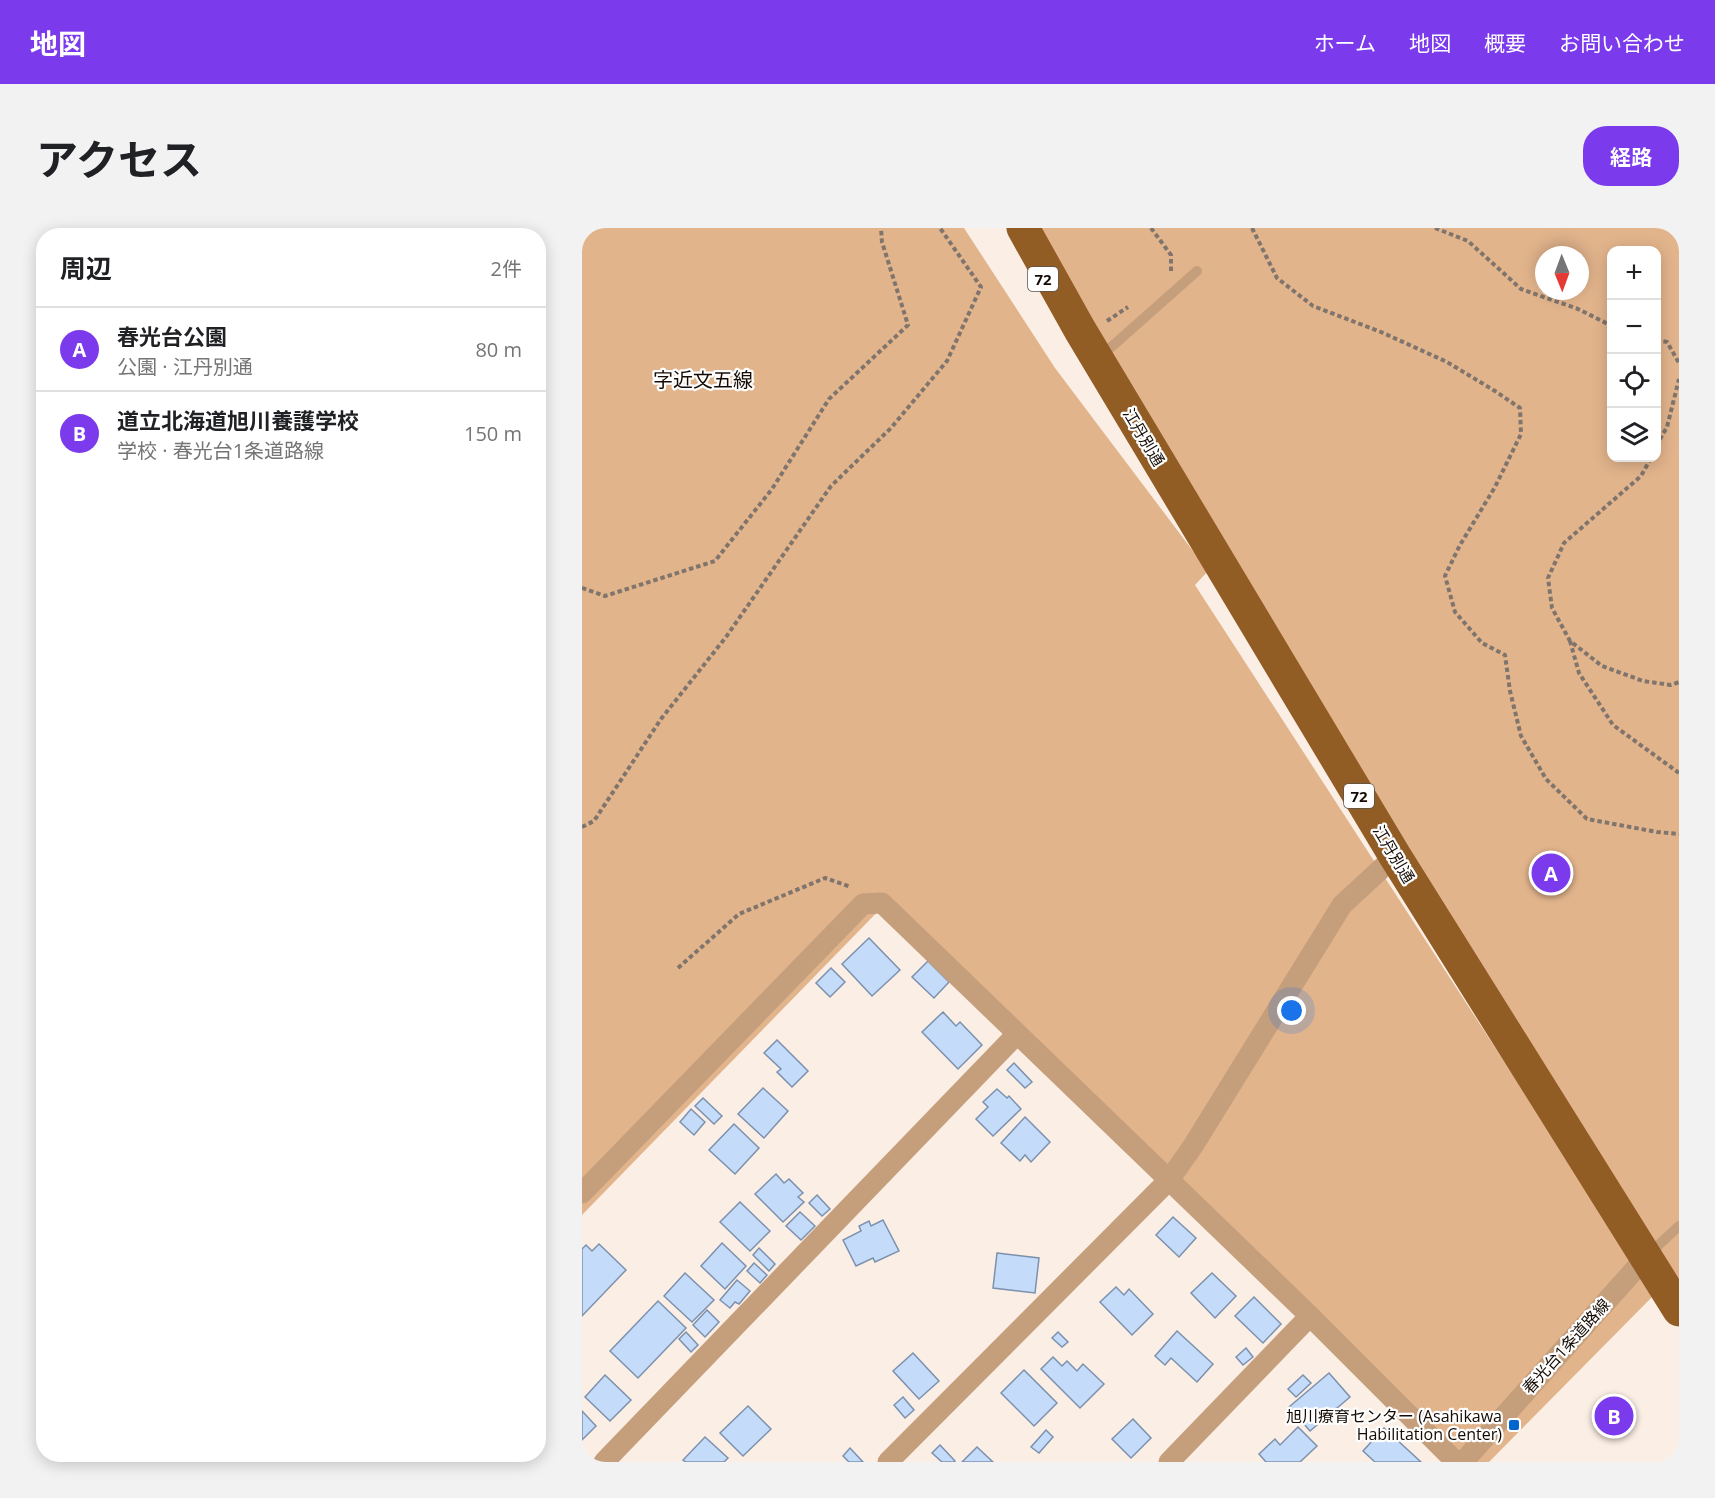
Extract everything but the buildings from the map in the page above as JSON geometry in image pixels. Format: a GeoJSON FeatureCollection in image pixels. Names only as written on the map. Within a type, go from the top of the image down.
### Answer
{"type":"FeatureCollection","features":[{"type":"Feature","properties":{"kind":"main road","name":"江丹別通"},"geometry":{"type":"LineString","coordinates":[[1006,228],[1090,328]]}},
{"type":"Feature","properties":{"kind":"main road","name":"江丹別通"},"geometry":{"type":"LineString","coordinates":[[1023,228],[1090,328],[1097,360],[1395,856],[1679,1310]]}},
{"type":"Feature","properties":{"kind":"street"},"geometry":{"type":"LineString","coordinates":[[888,1462],[1169,1180],[1193,1146],[1342,905],[1395,856]]}},
{"type":"Feature","properties":{"kind":"street"},"geometry":{"type":"LineString","coordinates":[[582,1193],[863,904],[882,903],[1310,1316],[1456,1462]]}},
{"type":"Feature","properties":{"kind":"street"},"geometry":{"type":"LineString","coordinates":[[604,1462],[1017,1034]]}},
{"type":"Feature","properties":{"kind":"street","name":"春光台1条道路線"},"geometry":{"type":"LineString","coordinates":[[1463,1462],[1646,1257]]}},
{"type":"Feature","properties":{"kind":"street"},"geometry":{"type":"LineString","coordinates":[[1169,1462],[1310,1316]]}},
{"type":"Feature","properties":{"kind":"lane"},"geometry":{"type":"LineString","coordinates":[[1097,360],[1197,271]]}},
{"type":"Feature","properties":{"kind":"lane"},"geometry":{"type":"LineString","coordinates":[[1646,1257],[1679,1226]]}},
{"type":"Feature","properties":{"kind":"path"},"geometry":{"type":"LineString","coordinates":[[582,588],[605,596],[715,561],[772,489],[829,399],[908,325],[882,242],[881,228]]}},
{"type":"Feature","properties":{"kind":"path"},"geometry":{"type":"LineString","coordinates":[[582,827],[594,820],[661,719],[726,637],[831,486],[891,428],[947,361],[981,287],[940,228]]}},
{"type":"Feature","properties":{"kind":"path"},"geometry":{"type":"LineString","coordinates":[[1151,228],[1170,255],[1171,272],[1163,279]]}},
{"type":"Feature","properties":{"kind":"path"},"geometry":{"type":"LineString","coordinates":[[1252,228],[1277,278],[1313,306],[1381,332],[1447,362],[1520,408],[1521,434],[1495,487],[1444,576],[1455,612],[1482,643],[1505,655],[1510,691],[1521,736],[1546,779],[1578,811],[1587,819],[1679,834]]}},
{"type":"Feature","properties":{"kind":"path"},"geometry":{"type":"LineString","coordinates":[[1435,228],[1468,241],[1521,289],[1578,309],[1607,324]]}},
{"type":"Feature","properties":{"kind":"path"},"geometry":{"type":"LineString","coordinates":[[1090,328],[1129,306]]}},
{"type":"Feature","properties":{"kind":"path"},"geometry":{"type":"LineString","coordinates":[[1661,341],[1666,342],[1679,363]]}},
{"type":"Feature","properties":{"kind":"path"},"geometry":{"type":"LineString","coordinates":[[1661,437],[1667,427],[1679,379]]}},
{"type":"Feature","properties":{"kind":"path"},"geometry":{"type":"LineString","coordinates":[[1649,462],[1641,476],[1564,543],[1548,578],[1552,608],[1570,641],[1579,674],[1613,725],[1679,773]]}},
{"type":"Feature","properties":{"kind":"path"},"geometry":{"type":"LineString","coordinates":[[1570,641],[1602,666],[1643,681],[1671,685],[1679,682]]}},
{"type":"Feature","properties":{"kind":"path"},"geometry":{"type":"LineString","coordinates":[[678,968],[739,915],[825,878],[853,888],[863,904]]}},
{"type":"Feature","properties":{"kind":"shaded area"},"geometry":{"type":"Polygon","coordinates":[[[582,228],[964,228],[1055,368],[1208,571],[1195,585],[1655,1294],[1489,1462],[1459,1462],[891,898],[582,1215],[582,228]]]}},
{"type":"Feature","properties":{"kind":"shaded area"},"geometry":{"type":"Polygon","coordinates":[[[1034,228],[1679,228],[1679,1289],[1088,328],[1034,228]]]}},
{"type":"Feature","properties":{"kind":"place","name":"春光台公園"},"geometry":{"type":"Point","coordinates":[1551,873]}},
{"type":"Feature","properties":{"kind":"place","name":"道立北海道旭川養護学校"},"geometry":{"type":"Point","coordinates":[1614,1416]}},
{"type":"Feature","properties":{"kind":"place","name":"旭川療育センター (Asahikawa Habilitation Center)"},"geometry":{"type":"Point","coordinates":[1514,1425]}},
{"type":"Feature","properties":{"kind":"district","name":"字近文五線"},"geometry":{"type":"Point","coordinates":[703,379]}}]}
